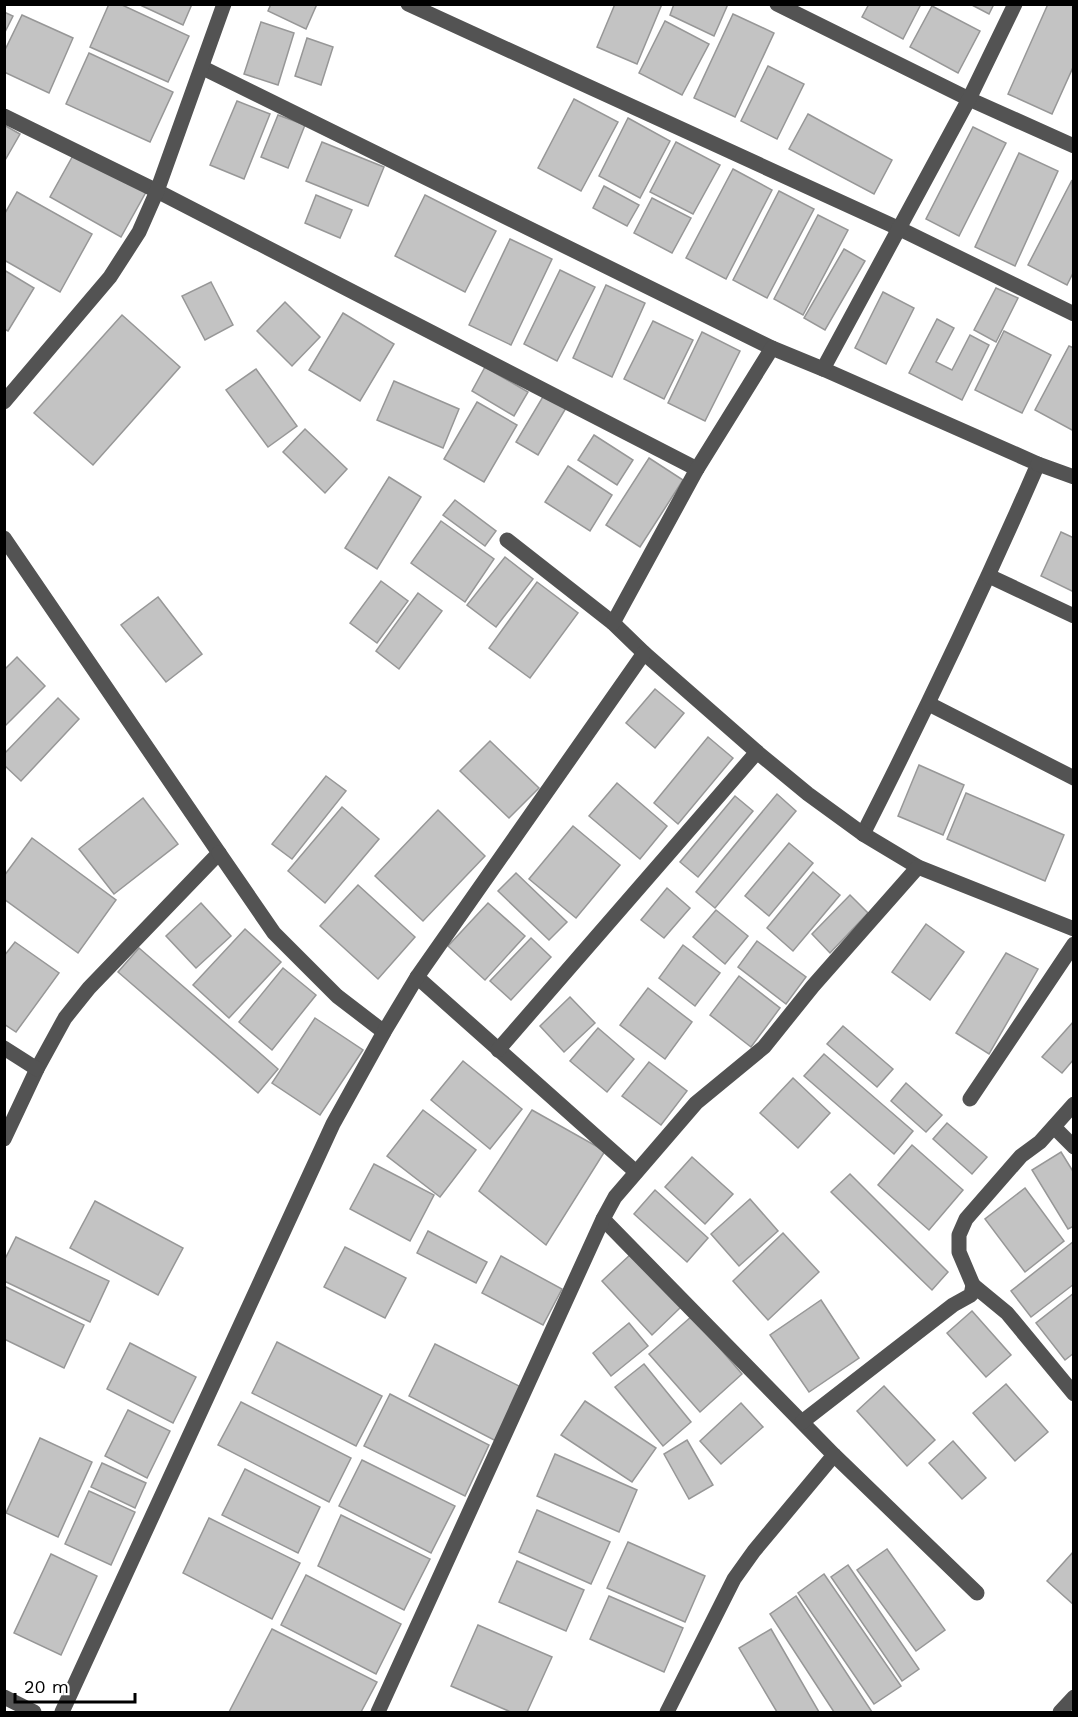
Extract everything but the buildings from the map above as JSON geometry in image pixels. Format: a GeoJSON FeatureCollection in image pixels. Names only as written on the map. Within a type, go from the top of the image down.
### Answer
{"type":"FeatureCollection","features":[{"type":"Feature","properties":{"kind":"street"},"geometry":{"type":"LineString","coordinates":[[4,402],[110,277],[139,232],[157,191],[203,68],[224,4]]}},
{"type":"Feature","properties":{"kind":"street"},"geometry":{"type":"LineString","coordinates":[[408,4],[900,229],[1074,314]]}},
{"type":"Feature","properties":{"kind":"street"},"geometry":{"type":"LineString","coordinates":[[777,4],[969,99],[1074,146]]}},
{"type":"Feature","properties":{"kind":"street"},"geometry":{"type":"LineString","coordinates":[[823,369],[969,99],[1015,4]]}},
{"type":"Feature","properties":{"kind":"street"},"geometry":{"type":"LineString","coordinates":[[203,68],[772,348],[1038,464],[1074,477]]}},
{"type":"Feature","properties":{"kind":"street"},"geometry":{"type":"LineString","coordinates":[[4,116],[157,191],[698,469]]}},
{"type":"Feature","properties":{"kind":"street"},"geometry":{"type":"LineString","coordinates":[[613,623],[698,469],[772,348]]}},
{"type":"Feature","properties":{"kind":"street"},"geometry":{"type":"LineString","coordinates":[[863,834],[929,704],[1038,464]]}},
{"type":"Feature","properties":{"kind":"street"},"geometry":{"type":"LineString","coordinates":[[4,538],[274,933],[337,996],[384,1032]]}},
{"type":"Feature","properties":{"kind":"street"},"geometry":{"type":"LineString","coordinates":[[507,540],[613,623],[757,753],[863,834],[918,867],[1074,929]]}},
{"type":"Feature","properties":{"kind":"street"},"geometry":{"type":"LineString","coordinates":[[989,576],[1074,616]]}},
{"type":"Feature","properties":{"kind":"street"},"geometry":{"type":"LineString","coordinates":[[63,1713],[333,1124],[417,977],[644,653]]}},
{"type":"Feature","properties":{"kind":"street"},"geometry":{"type":"LineString","coordinates":[[929,704],[1074,778]]}},
{"type":"Feature","properties":{"kind":"street"},"geometry":{"type":"LineString","coordinates":[[498,1050],[757,753]]}},
{"type":"Feature","properties":{"kind":"street"},"geometry":{"type":"LineString","coordinates":[[4,1139],[37,1069],[66,1018],[90,988],[219,854]]}},
{"type":"Feature","properties":{"kind":"street"},"geometry":{"type":"LineString","coordinates":[[378,1713],[615,1197],[696,1103],[764,1047],[813,986],[918,867]]}},
{"type":"Feature","properties":{"kind":"street"},"geometry":{"type":"LineString","coordinates":[[970,1098],[1074,944]]}},
{"type":"Feature","properties":{"kind":"street"},"geometry":{"type":"LineString","coordinates":[[417,977],[636,1172]]}},
{"type":"Feature","properties":{"kind":"street"},"geometry":{"type":"LineString","coordinates":[[4,1048],[37,1069]]}},
{"type":"Feature","properties":{"kind":"street"},"geometry":{"type":"LineString","coordinates":[[1074,1104],[1035,1147],[1021,1156],[966,1219],[959,1235],[959,1252],[973,1285],[1007,1313],[1074,1394]]}},
{"type":"Feature","properties":{"kind":"street"},"geometry":{"type":"LineString","coordinates":[[1054,1127],[1074,1147]]}},
{"type":"Feature","properties":{"kind":"street"},"geometry":{"type":"LineString","coordinates":[[603,1219],[834,1455],[977,1593]]}},
{"type":"Feature","properties":{"kind":"street"},"geometry":{"type":"LineString","coordinates":[[802,1422],[953,1305],[971,1295],[973,1285]]}},
{"type":"Feature","properties":{"kind":"street"},"geometry":{"type":"LineString","coordinates":[[667,1713],[734,1579],[754,1551],[834,1455]]}},
{"type":"Feature","properties":{"kind":"street"},"geometry":{"type":"LineString","coordinates":[[4,1697],[34,1713]]}},
{"type":"Feature","properties":{"kind":"street"},"geometry":{"type":"LineString","coordinates":[[1060,1713],[1074,1697]]}}]}
